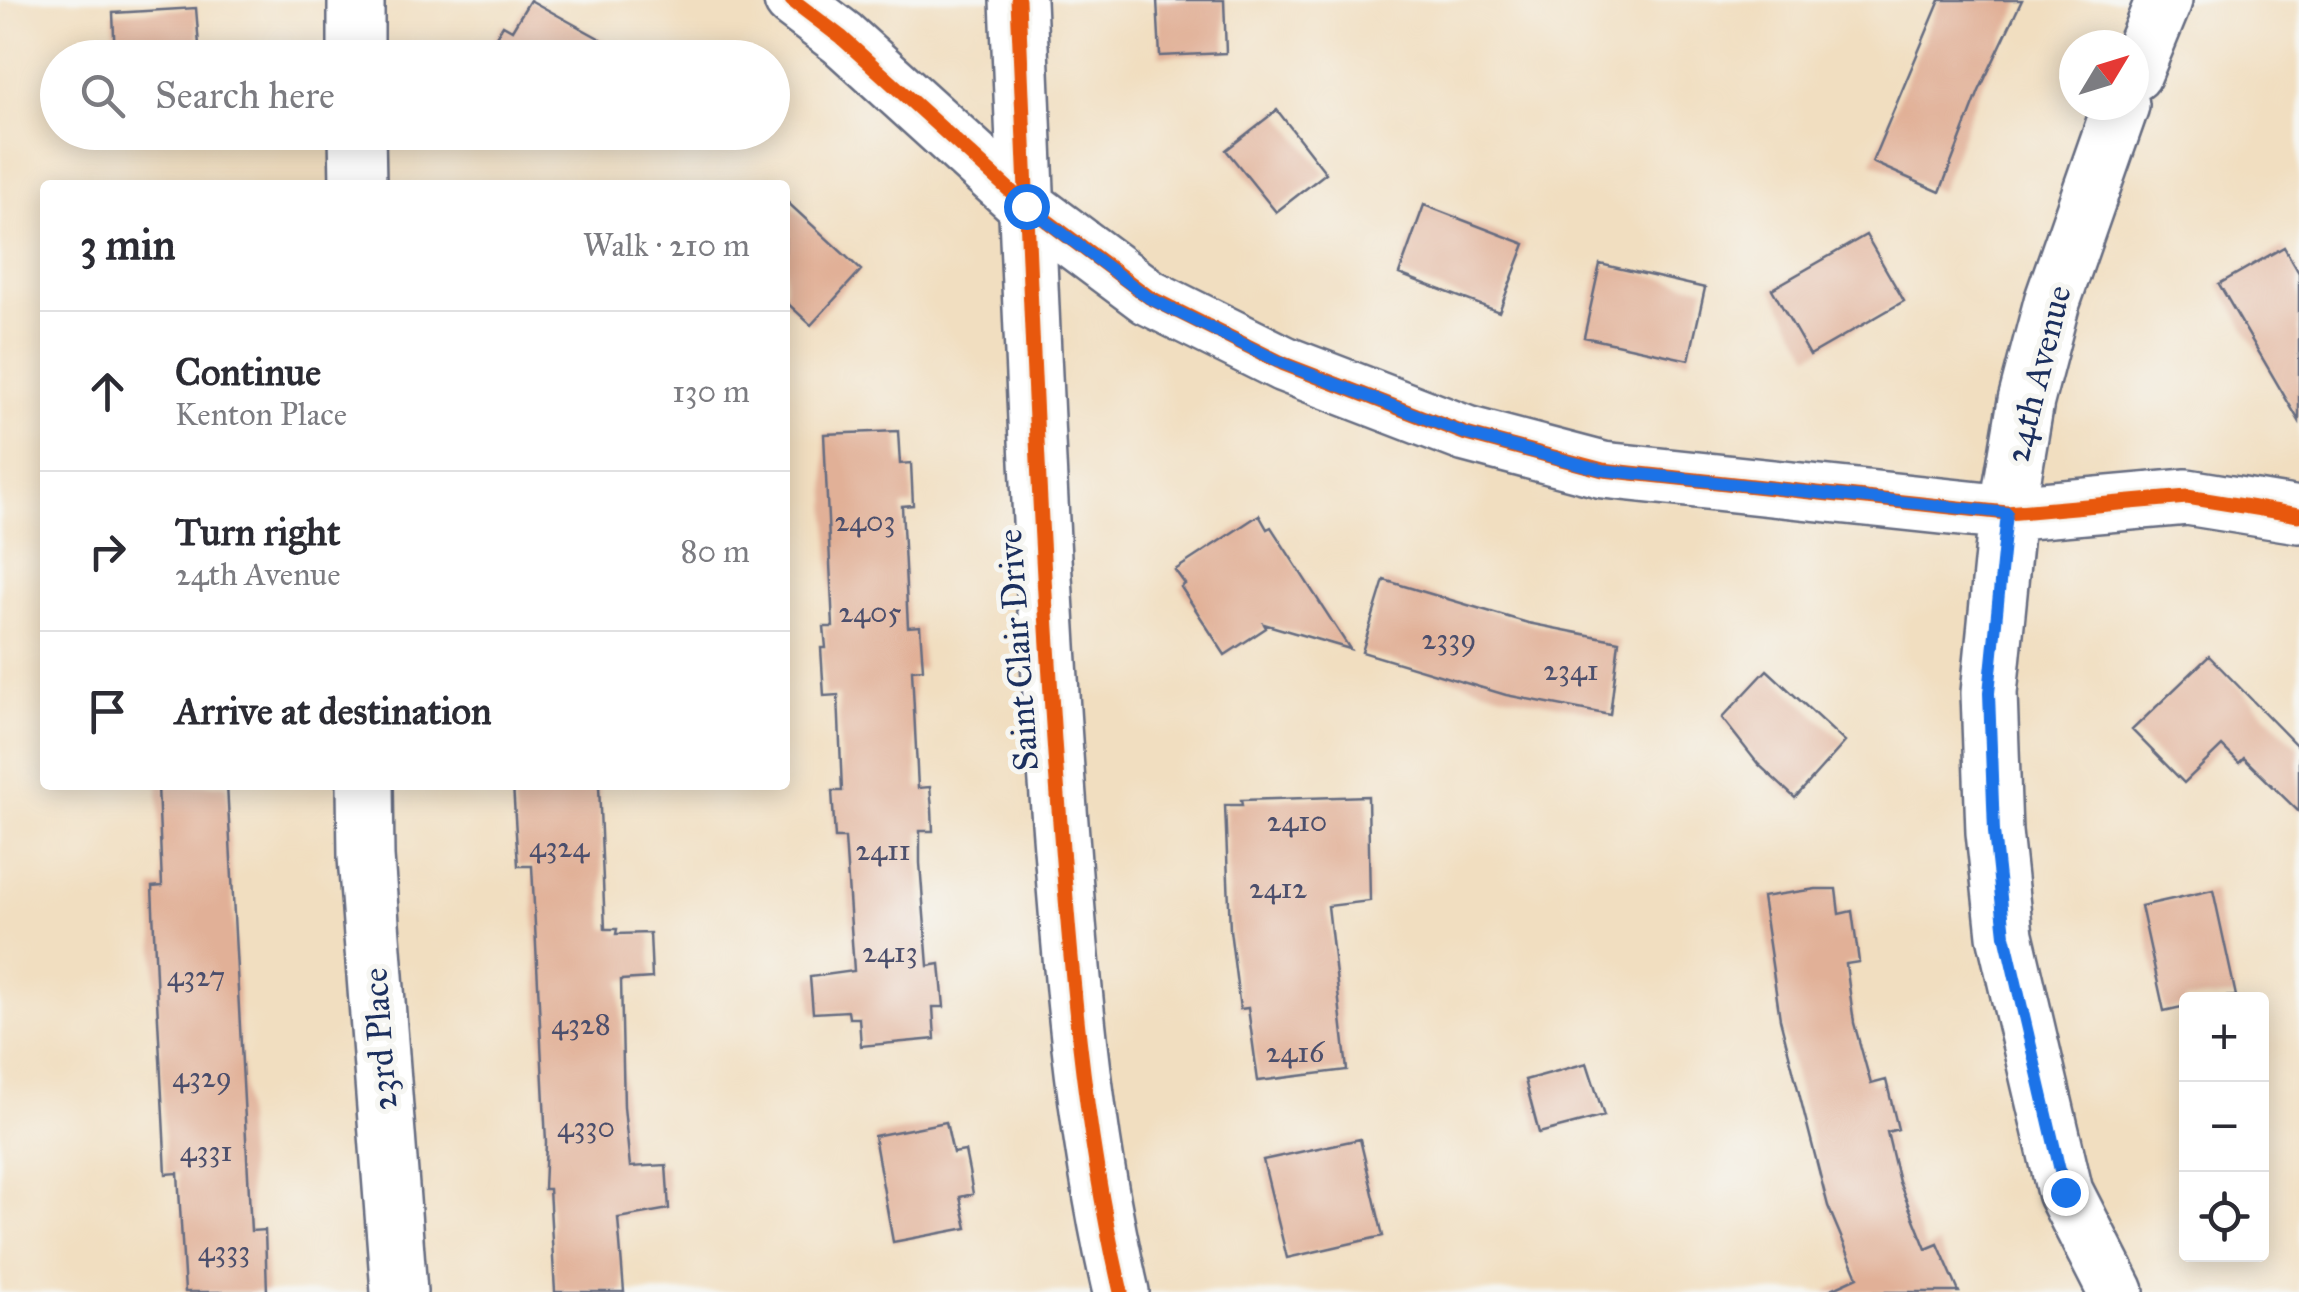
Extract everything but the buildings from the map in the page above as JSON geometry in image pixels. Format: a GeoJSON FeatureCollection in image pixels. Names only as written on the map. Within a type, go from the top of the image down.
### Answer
{"type":"FeatureCollection","features":[{"type":"Feature","properties":{"kind":"street"},"geometry":{"type":"LineString","coordinates":[[356,0],[356,40]]}},
{"type":"Feature","properties":{"kind":"street"},"geometry":{"type":"LineString","coordinates":[[792,0],[842,38],[1026,206],[1149,298],[1284,364],[1466,434],[1602,470],[2007,513],[2187,496],[2299,515]]}},
{"type":"Feature","properties":{"kind":"street","name":"Saint Clair Drive"},"geometry":{"type":"LineString","coordinates":[[1018,0],[1040,541],[1077,1043],[1106,1230],[1121,1292]]}},
{"type":"Feature","properties":{"kind":"street"},"geometry":{"type":"LineString","coordinates":[[2149,36],[2164,0]]}},
{"type":"Feature","properties":{"kind":"street","name":"24th Avenue"},"geometry":{"type":"LineString","coordinates":[[2116,120],[2052,302],[2026,401],[2007,513],[1989,693],[1994,832],[2005,935],[2065,1192],[2116,1292]]}},
{"type":"Feature","properties":{"kind":"street"},"geometry":{"type":"LineString","coordinates":[[357,150],[358,180]]}},
{"type":"Feature","properties":{"kind":"street","name":"23rd Place"},"geometry":{"type":"LineString","coordinates":[[365,790],[366,857],[400,1292]]}},
{"type":"Feature","properties":{"kind":"cycle path"},"geometry":{"type":"LineString","coordinates":[[792,0],[842,38],[1027,206],[1149,297],[1284,364],[1466,434],[1603,470],[2007,513],[2187,497],[2299,515]]}},
{"type":"Feature","properties":{"kind":"cycle path"},"geometry":{"type":"LineString","coordinates":[[1018,0],[1044,577],[1066,901],[1086,1097],[1121,1292]]}},
{"type":"Feature","properties":{"kind":"route"},"geometry":{"type":"LineString","coordinates":[[1026,206],[1149,298],[1284,364],[1466,434],[1602,470],[2007,513],[1989,693],[1994,832],[2005,935],[2065,1192]]}}]}
